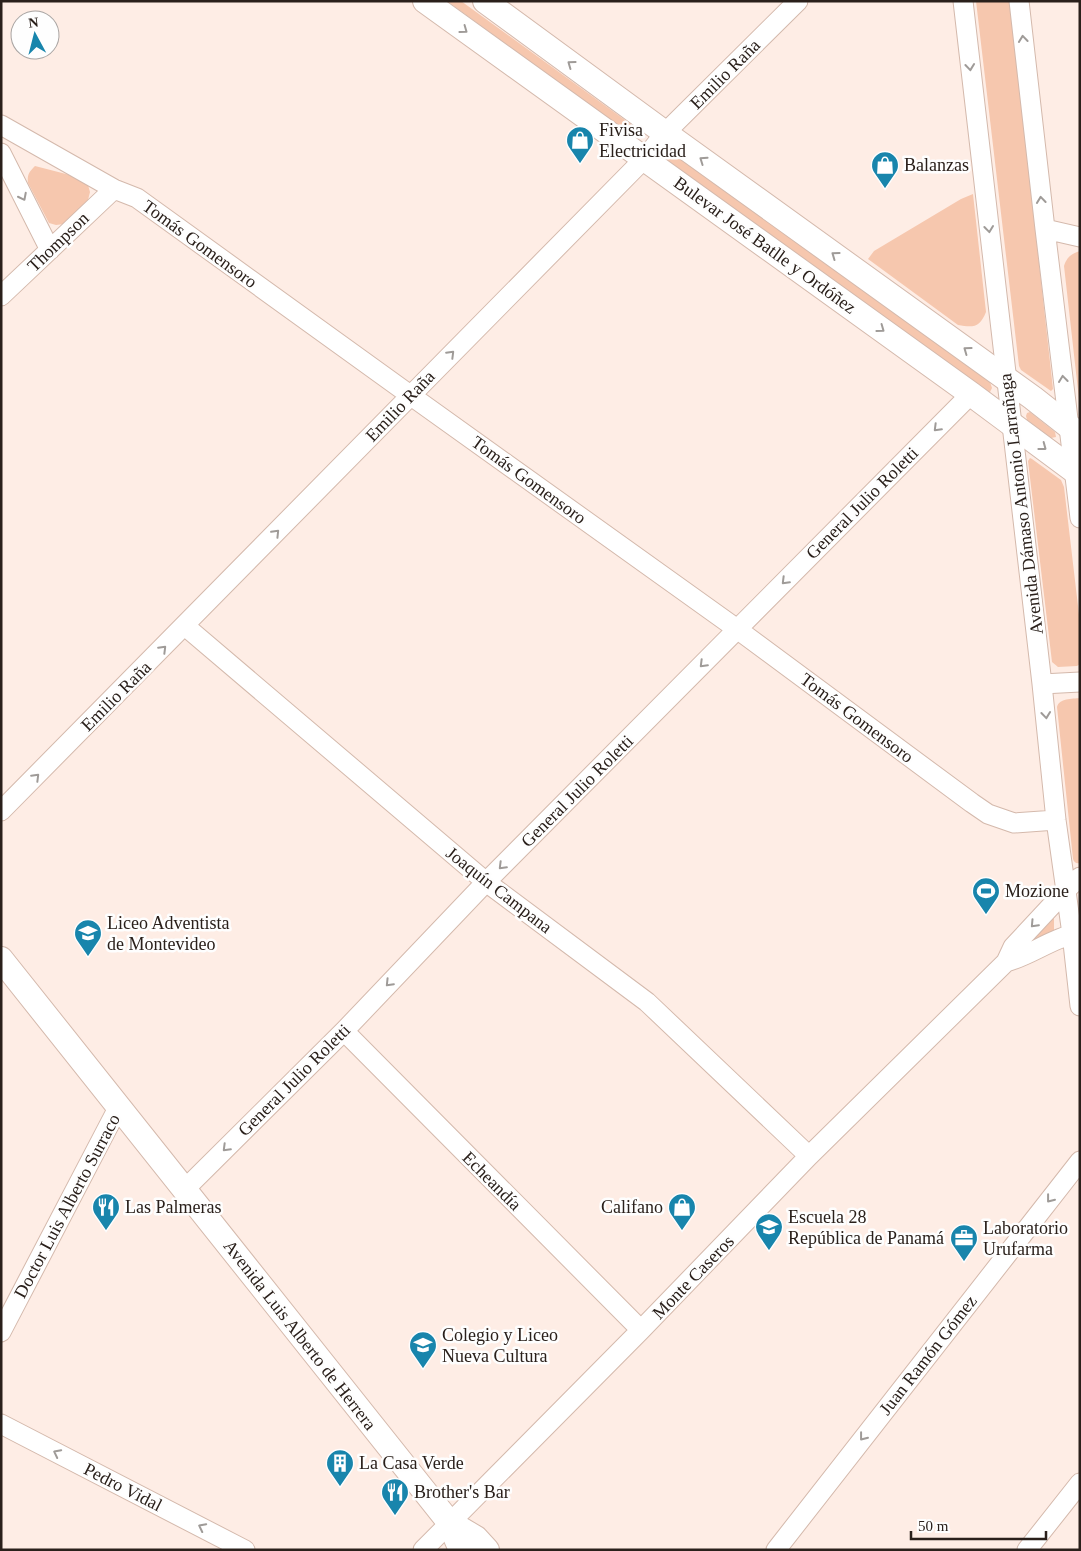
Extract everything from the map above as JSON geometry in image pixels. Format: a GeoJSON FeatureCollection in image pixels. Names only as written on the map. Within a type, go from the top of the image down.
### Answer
{"type":"FeatureCollection","features":[{"type":"Feature","properties":{"kind":"main road","name":"Bulevar José Batlle y Ordóñez"},"geometry":{"type":"LineString","coordinates":[[425,1],[575,110],[645,158],[1077,473]]}},
{"type":"Feature","properties":{"kind":"main road","name":"Bulevar José Batlle y Ordóñez"},"geometry":{"type":"LineString","coordinates":[[485,1],[1006,378],[1074,431]]}},
{"type":"Feature","properties":{"kind":"main road","name":"Avenida Luis Alberto de Herrera"},"geometry":{"type":"LineString","coordinates":[[1,959],[449,1522],[461,1550]]}},
{"type":"Feature","properties":{"kind":"main road","name":"Avenida Luis Alberto de Herrera"},"geometry":{"type":"LineString","coordinates":[[449,1522],[476,1538],[488,1550]]}},
{"type":"Feature","properties":{"kind":"street","name":"Emilio Raña"},"geometry":{"type":"LineString","coordinates":[[1,811],[645,158],[665,133],[798,1]]}},
{"type":"Feature","properties":{"kind":"street","name":"Avenida Dámaso Antonio Larrañaga"},"geometry":{"type":"LineString","coordinates":[[963,1],[1056,820],[1073,883],[1080,1006]]}},
{"type":"Feature","properties":{"kind":"street"},"geometry":{"type":"LineString","coordinates":[[1019,1],[1045,229],[1074,431],[1080,518]]}},
{"type":"Feature","properties":{"kind":"street","name":"Tomás Gomensoro"},"geometry":{"type":"LineString","coordinates":[[1,125],[114,189],[137,198],[737,629],[988,814],[1014,823],[1056,820]]}},
{"type":"Feature","properties":{"kind":"street"},"geometry":{"type":"LineString","coordinates":[[1,153],[50,250]]}},
{"type":"Feature","properties":{"kind":"street","name":"Thompson"},"geometry":{"type":"LineString","coordinates":[[1,296],[114,189]]}},
{"type":"Feature","properties":{"kind":"street"},"geometry":{"type":"LineString","coordinates":[[1045,229],[1080,237]]}},
{"type":"Feature","properties":{"kind":"street","name":"General Julio Roletti"},"geometry":{"type":"LineString","coordinates":[[184,1189],[344,1031],[486,882],[971,394]]}},
{"type":"Feature","properties":{"kind":"street","name":"Joaquín Campana"},"geometry":{"type":"LineString","coordinates":[[185,626],[486,882],[647,1002],[809,1156]]}},
{"type":"Feature","properties":{"kind":"street"},"geometry":{"type":"LineString","coordinates":[[1042,684],[1080,682]]}},
{"type":"Feature","properties":{"kind":"street","name":"Monte Caseros"},"geometry":{"type":"LineString","coordinates":[[423,1550],[641,1330],[809,1156],[1006,962],[1013,947],[1073,883]]}},
{"type":"Feature","properties":{"kind":"street","name":"Monte Caseros"},"geometry":{"type":"LineString","coordinates":[[1006,962],[1018,959],[1044,945],[1076,934]]}},
{"type":"Feature","properties":{"kind":"street","name":"Echeandía"},"geometry":{"type":"LineString","coordinates":[[344,1031],[641,1330]]}},
{"type":"Feature","properties":{"kind":"street","name":"Doctor Luis Alberto Surraco"},"geometry":{"type":"LineString","coordinates":[[1,1332],[119,1106]]}},
{"type":"Feature","properties":{"kind":"street","name":"Juan Ramón Gómez"},"geometry":{"type":"LineString","coordinates":[[776,1550],[1080,1161]]}},
{"type":"Feature","properties":{"kind":"street","name":"Pedro Vidal"},"geometry":{"type":"LineString","coordinates":[[1,1424],[245,1550]]}},
{"type":"Feature","properties":{"kind":"street"},"geometry":{"type":"LineString","coordinates":[[1027,1550],[1080,1483]]}},
{"type":"Feature","properties":{"kind":"shaded area"},"geometry":{"type":"Polygon","coordinates":[[[447,1],[461,1],[636,128],[639,132],[638,135],[632,136],[447,1]]]}},
{"type":"Feature","properties":{"kind":"shaded area"},"geometry":{"type":"Polygon","coordinates":[[[976,1],[1010,1],[1053,389],[1051,391],[1021,370],[1019,366],[976,1]]]}},
{"type":"Feature","properties":{"kind":"shaded area"},"geometry":{"type":"Polygon","coordinates":[[[669,153],[674,154],[990,382],[992,388],[990,392],[986,393],[666,160],[669,153]]]}},
{"type":"Feature","properties":{"kind":"shaded area"},"geometry":{"type":"Polygon","coordinates":[[[35,166],[66,174],[84,181],[88,185],[90,192],[88,200],[64,224],[56,225],[49,223],[28,183],[29,174],[35,166]]]}},
{"type":"Feature","properties":{"kind":"shaded area"},"geometry":{"type":"Polygon","coordinates":[[[973,194],[986,312],[979,323],[968,326],[958,325],[868,259],[874,251],[961,199],[973,194]]]}},
{"type":"Feature","properties":{"kind":"shaded area"},"geometry":{"type":"Polygon","coordinates":[[[1080,251],[1080,408],[1064,266],[1070,256],[1080,251]]]}},
{"type":"Feature","properties":{"kind":"shaded area"},"geometry":{"type":"Polygon","coordinates":[[[1030,412],[1055,432],[1056,437],[1051,438],[1027,420],[1027,413],[1030,412]]]}},
{"type":"Feature","properties":{"kind":"shaded area"},"geometry":{"type":"Polygon","coordinates":[[[1030,458],[1061,480],[1064,487],[1080,623],[1080,664],[1077,666],[1058,667],[1052,662],[1028,461],[1030,458]]]}},
{"type":"Feature","properties":{"kind":"shaded area"},"geometry":{"type":"Polygon","coordinates":[[[1080,698],[1080,863],[1075,863],[1073,859],[1057,707],[1063,700],[1080,698]]]}},
{"type":"Feature","properties":{"kind":"shaded area"},"geometry":{"type":"Polygon","coordinates":[[[1050,918],[1054,919],[1054,931],[1023,947],[1050,918]]]}},
{"type":"Feature","properties":{"kind":"place","name":"Fivisa Electricidad"},"geometry":{"type":"Point","coordinates":[580,164]}},
{"type":"Feature","properties":{"kind":"place","name":"Balanzas"},"geometry":{"type":"Point","coordinates":[885,189]}},
{"type":"Feature","properties":{"kind":"place","name":"Mozione"},"geometry":{"type":"Point","coordinates":[986,915]}},
{"type":"Feature","properties":{"kind":"place","name":"Liceo Adventista de Montevideo"},"geometry":{"type":"Point","coordinates":[88,957]}},
{"type":"Feature","properties":{"kind":"place","name":"Las Palmeras"},"geometry":{"type":"Point","coordinates":[106,1231]}},
{"type":"Feature","properties":{"kind":"place","name":"Califano"},"geometry":{"type":"Point","coordinates":[682,1231]}},
{"type":"Feature","properties":{"kind":"place","name":"Escuela 28 República de Panamá"},"geometry":{"type":"Point","coordinates":[769,1251]}},
{"type":"Feature","properties":{"kind":"place","name":"Laboratorio Urufarma"},"geometry":{"type":"Point","coordinates":[964,1262]}},
{"type":"Feature","properties":{"kind":"place","name":"Colegio y Liceo Nueva Cultura"},"geometry":{"type":"Point","coordinates":[423,1369]}},
{"type":"Feature","properties":{"kind":"place","name":"La Casa Verde"},"geometry":{"type":"Point","coordinates":[340,1487]}},
{"type":"Feature","properties":{"kind":"place","name":"Brother's Bar"},"geometry":{"type":"Point","coordinates":[395,1516]}}]}
